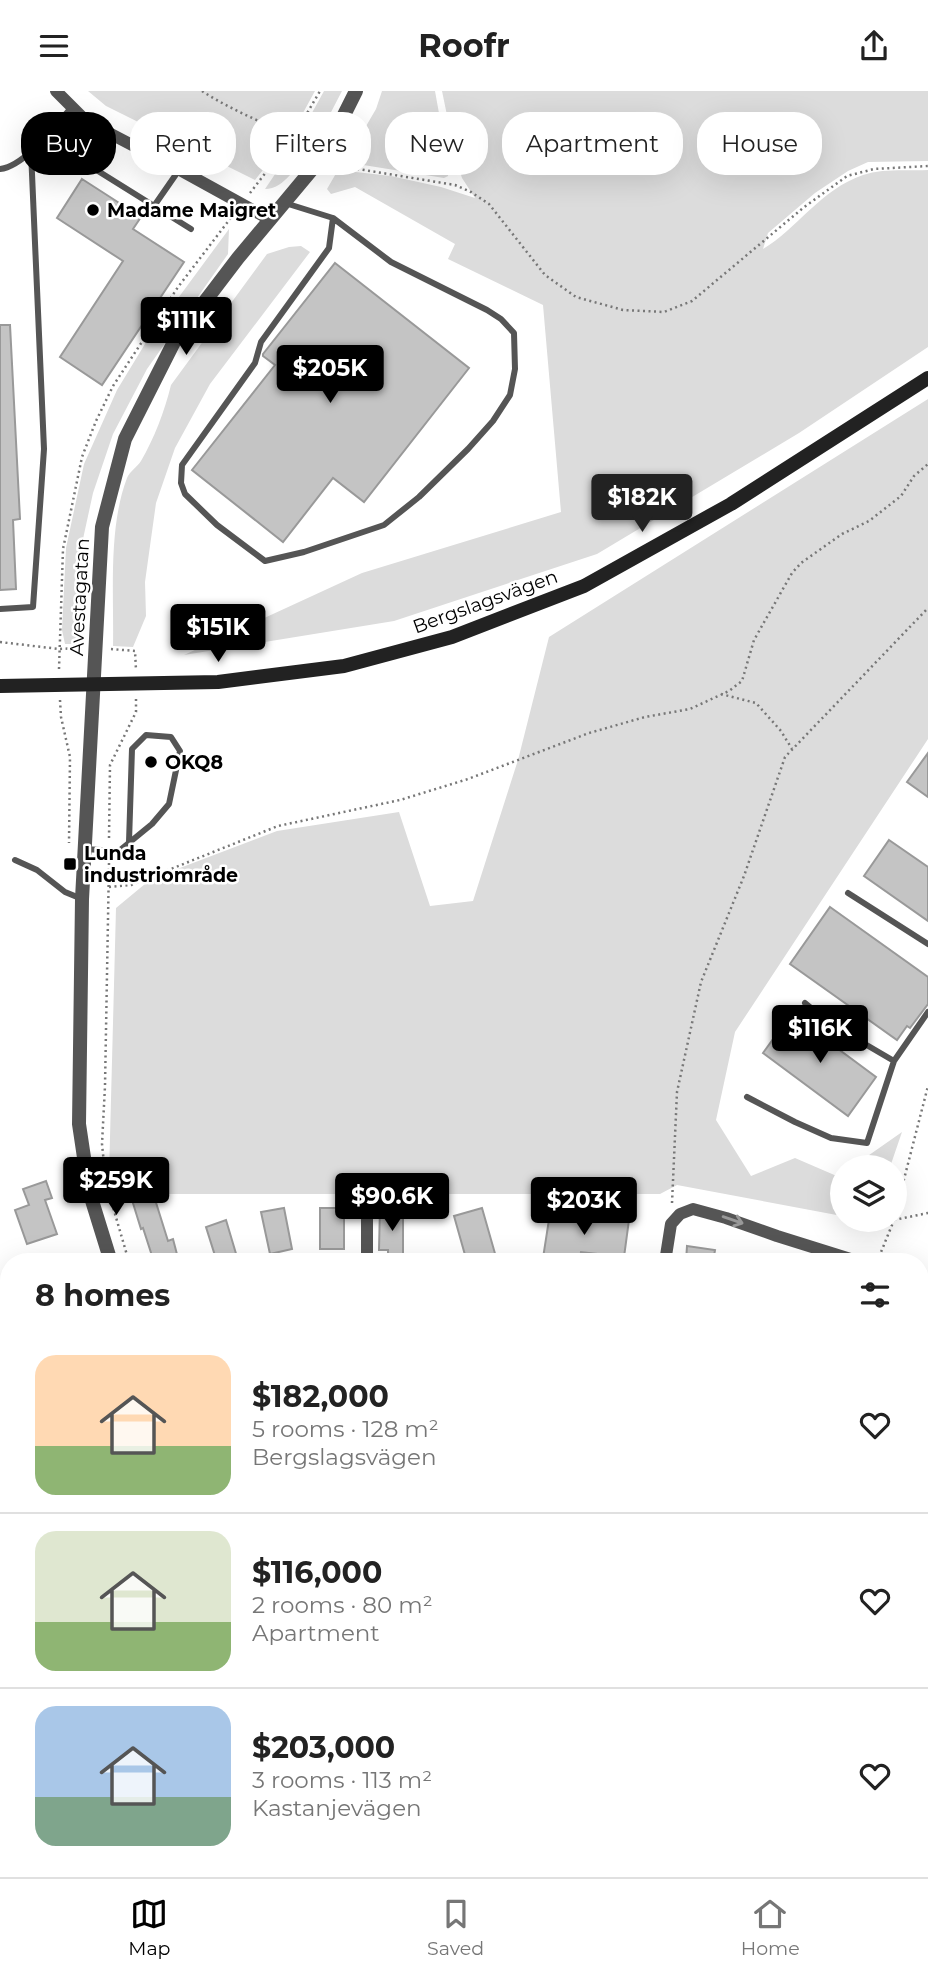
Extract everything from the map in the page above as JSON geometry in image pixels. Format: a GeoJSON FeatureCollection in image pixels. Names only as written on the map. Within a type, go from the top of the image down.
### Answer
{"type":"FeatureCollection","features":[{"type":"Feature","properties":{"kind":"main road","name":"Bergslagsvägen"},"geometry":{"type":"LineString","coordinates":[[0,686],[218,682],[344,666],[464,633],[595,580],[731,505],[928,378]]}},
{"type":"Feature","properties":{"kind":"street"},"geometry":{"type":"LineString","coordinates":[[56,91],[86,121],[130,144]]}},
{"type":"Feature","properties":{"kind":"street","name":"Avestagatan"},"geometry":{"type":"LineString","coordinates":[[346,112],[356,91]]}},
{"type":"Feature","properties":{"kind":"street"},"geometry":{"type":"LineString","coordinates":[[189,175],[269,219]]}},
{"type":"Feature","properties":{"kind":"street","name":"Avestagatan"},"geometry":{"type":"LineString","coordinates":[[108,1253],[88,1180],[79,1124],[82,899],[102,527],[125,439],[174,342],[269,219],[307,175]]}},
{"type":"Feature","properties":{"kind":"street"},"geometry":{"type":"LineString","coordinates":[[367,1199],[367,1253]]}},
{"type":"Feature","properties":{"kind":"street"},"geometry":{"type":"LineString","coordinates":[[666,1253],[671,1224],[680,1214],[693,1209],[831,1253]]}},
{"type":"Feature","properties":{"kind":"lane"},"geometry":{"type":"LineString","coordinates":[[67,112],[72,107]]}},
{"type":"Feature","properties":{"kind":"lane"},"geometry":{"type":"LineString","coordinates":[[0,169],[9,168],[21,159]]}},
{"type":"Feature","properties":{"kind":"lane"},"geometry":{"type":"LineString","coordinates":[[0,609],[33,607],[44,449],[32,175]]}},
{"type":"Feature","properties":{"kind":"lane"},"geometry":{"type":"LineString","coordinates":[[107,175],[191,229]]}},
{"type":"Feature","properties":{"kind":"lane"},"geometry":{"type":"LineString","coordinates":[[155,206],[177,175]]}},
{"type":"Feature","properties":{"kind":"lane"},"geometry":{"type":"LineString","coordinates":[[283,203],[333,218],[391,262],[501,319],[514,333],[515,369],[510,395],[494,421],[419,497],[384,525],[304,552],[265,561],[217,525],[185,494],[181,483],[182,465],[255,363],[261,342],[329,248],[333,218]]}},
{"type":"Feature","properties":{"kind":"lane"},"geometry":{"type":"LineString","coordinates":[[84,849],[119,851],[152,824],[169,804],[180,751],[171,737],[146,735],[132,749],[129,842]]}},
{"type":"Feature","properties":{"kind":"lane"},"geometry":{"type":"LineString","coordinates":[[15,860],[37,870],[65,892],[82,899]]}},
{"type":"Feature","properties":{"kind":"lane"},"geometry":{"type":"LineString","coordinates":[[848,893],[928,944]]}},
{"type":"Feature","properties":{"kind":"lane"},"geometry":{"type":"LineString","coordinates":[[805,1003],[829,1023],[894,1061]]}},
{"type":"Feature","properties":{"kind":"lane"},"geometry":{"type":"LineString","coordinates":[[747,1097],[831,1138],[867,1143],[894,1061],[928,1012]]}},
{"type":"Feature","properties":{"kind":"path"},"geometry":{"type":"LineString","coordinates":[[202,91],[223,105],[250,117]]}},
{"type":"Feature","properties":{"kind":"path"},"geometry":{"type":"LineString","coordinates":[[308,112],[320,91]]}},
{"type":"Feature","properties":{"kind":"path"},"geometry":{"type":"LineString","coordinates":[[371,171],[455,185],[471,192],[489,204],[545,275],[576,297],[623,310],[664,312],[692,301],[803,208],[847,176],[874,169],[928,166]]}},
{"type":"Feature","properties":{"kind":"path"},"geometry":{"type":"LineString","coordinates":[[108,887],[131,885],[278,826],[400,800],[468,779],[589,733],[645,717],[690,709],[722,694],[742,681],[754,640],[792,573],[801,563],[842,534],[869,521],[901,496],[914,476],[928,464]]}},
{"type":"Feature","properties":{"kind":"path"},"geometry":{"type":"LineString","coordinates":[[671,1224],[677,1092],[701,982],[744,876],[785,757],[928,608]]}},
{"type":"Feature","properties":{"kind":"path"},"geometry":{"type":"LineString","coordinates":[[0,642],[59,649]]}},
{"type":"Feature","properties":{"kind":"path"},"geometry":{"type":"LineString","coordinates":[[127,1253],[106,1183],[102,1144],[110,765],[136,712],[136,683]]}},
{"type":"Feature","properties":{"kind":"path"},"geometry":{"type":"LineString","coordinates":[[722,694],[756,703],[781,731],[792,750]]}},
{"type":"Feature","properties":{"kind":"path"},"geometry":{"type":"LineString","coordinates":[[907,1168],[928,1086]]}},
{"type":"Feature","properties":{"kind":"path"},"geometry":{"type":"LineString","coordinates":[[907,1217],[928,1213]]}},
{"type":"Feature","properties":{"kind":"path"},"geometry":{"type":"LineString","coordinates":[[881,1253],[889,1232]]}},
{"type":"Feature","properties":{"kind":"shaded area"},"geometry":{"type":"Polygon","coordinates":[[[88,91],[315,91],[304,112],[250,112],[250,175],[259,175],[255,180],[236,171],[236,112],[130,112],[130,118],[106,106],[88,91]]]}},
{"type":"Feature","properties":{"kind":"shaded area"},"geometry":{"type":"Polygon","coordinates":[[[324,91],[342,91],[331,112],[312,112],[324,91]]]}},
{"type":"Feature","properties":{"kind":"shaded area"},"geometry":{"type":"Polygon","coordinates":[[[382,91],[435,91],[439,112],[385,112],[385,168],[371,166],[371,118],[382,91]]]}},
{"type":"Feature","properties":{"kind":"shaded area"},"geometry":{"type":"Polygon","coordinates":[[[442,91],[928,91],[928,161],[868,162],[848,171],[815,193],[768,233],[763,249],[822,199],[848,181],[879,171],[928,170],[928,347],[799,433],[597,554],[394,621],[184,655],[362,573],[561,512],[543,305],[448,259],[455,244],[355,187],[331,194],[327,189],[335,175],[371,174],[441,187],[475,198],[461,175],[488,175],[488,112],[446,112],[442,91]]]}},
{"type":"Feature","properties":{"kind":"shaded area"},"geometry":{"type":"Polygon","coordinates":[[[274,175],[290,175],[279,185],[265,189],[274,175]]]}},
{"type":"Feature","properties":{"kind":"shaded area"},"geometry":{"type":"Polygon","coordinates":[[[425,175],[448,175],[444,178],[425,175]]]}},
{"type":"Feature","properties":{"kind":"shaded area"},"geometry":{"type":"Polygon","coordinates":[[[229,229],[228,254],[147,369],[113,434],[93,493],[83,539],[76,644],[65,644],[62,630],[66,548],[84,464],[117,390],[148,339],[229,229]]]}},
{"type":"Feature","properties":{"kind":"shaded area"},"geometry":{"type":"Polygon","coordinates":[[[301,246],[310,252],[210,384],[175,448],[156,503],[145,582],[146,616],[133,647],[113,646],[114,539],[127,478],[141,461],[150,443],[171,385],[267,254],[301,246]]]}},
{"type":"Feature","properties":{"kind":"shaded area"},"geometry":{"type":"Polygon","coordinates":[[[928,399],[928,739],[735,1032],[716,1120],[751,1176],[795,1158],[830,1173],[830,1214],[677,1185],[660,1194],[121,1194],[109,1176],[116,908],[151,879],[277,831],[399,812],[430,906],[473,901],[518,760],[549,637],[928,399]]]}},
{"type":"Feature","properties":{"kind":"shaded area"},"geometry":{"type":"Polygon","coordinates":[[[902,1132],[894,1155],[869,1155],[902,1132]]]}},
{"type":"Feature","properties":{"kind":"building"},"geometry":{"type":"Polygon","coordinates":[[[82,179],[141,217],[133,229],[184,262],[102,385],[60,357],[123,261],[57,218],[82,179]]]}},
{"type":"Feature","properties":{"kind":"building"},"geometry":{"type":"Polygon","coordinates":[[[335,263],[469,368],[364,502],[333,478],[283,542],[192,470],[275,365],[263,354],[335,263]]]}},
{"type":"Feature","properties":{"kind":"building"},"geometry":{"type":"Polygon","coordinates":[[[0,325],[10,325],[20,519],[13,520],[16,589],[0,590],[0,325]]]}},
{"type":"Feature","properties":{"kind":"building"},"geometry":{"type":"Polygon","coordinates":[[[928,753],[928,797],[907,782],[928,753]]]}},
{"type":"Feature","properties":{"kind":"building"},"geometry":{"type":"Polygon","coordinates":[[[889,840],[928,867],[928,921],[864,876],[889,840]]]}},
{"type":"Feature","properties":{"kind":"building"},"geometry":{"type":"Polygon","coordinates":[[[830,907],[928,977],[928,1004],[897,1040],[790,964],[830,907]]]}},
{"type":"Feature","properties":{"kind":"building"},"geometry":{"type":"Polygon","coordinates":[[[791,1014],[876,1077],[848,1116],[763,1053],[791,1014]]]}},
{"type":"Feature","properties":{"kind":"building"},"geometry":{"type":"Polygon","coordinates":[[[46,1181],[52,1198],[45,1200],[57,1234],[27,1244],[15,1210],[29,1205],[23,1189],[46,1181]]]}},
{"type":"Feature","properties":{"kind":"building"},"geometry":{"type":"Polygon","coordinates":[[[153,1193],[168,1241],[173,1239],[177,1253],[151,1253],[132,1200],[153,1193]]]}},
{"type":"Feature","properties":{"kind":"building"},"geometry":{"type":"Polygon","coordinates":[[[380,1207],[403,1207],[403,1253],[379,1250],[380,1207]]]}},
{"type":"Feature","properties":{"kind":"building"},"geometry":{"type":"Polygon","coordinates":[[[284,1208],[292,1249],[270,1253],[261,1212],[284,1208]]]}},
{"type":"Feature","properties":{"kind":"building"},"geometry":{"type":"Polygon","coordinates":[[[320,1208],[344,1208],[344,1249],[320,1249],[320,1208]]]}},
{"type":"Feature","properties":{"kind":"building"},"geometry":{"type":"Polygon","coordinates":[[[482,1208],[495,1253],[464,1253],[454,1216],[482,1208]]]}},
{"type":"Feature","properties":{"kind":"building"},"geometry":{"type":"Polygon","coordinates":[[[550,1213],[601,1220],[601,1217],[629,1220],[625,1253],[544,1253],[550,1213]]]}},
{"type":"Feature","properties":{"kind":"building"},"geometry":{"type":"Polygon","coordinates":[[[226,1220],[236,1253],[214,1253],[206,1227],[226,1220]]]}},
{"type":"Feature","properties":{"kind":"building"},"geometry":{"type":"Polygon","coordinates":[[[687,1246],[715,1250],[714,1253],[687,1253],[687,1246]]]}},
{"type":"Feature","properties":{"kind":"place","name":"Madame Maigret"},"geometry":{"type":"Point","coordinates":[93,210]}},
{"type":"Feature","properties":{"kind":"place","name":"OKQ8"},"geometry":{"type":"Point","coordinates":[151,762]}},
{"type":"Feature","properties":{"kind":"place","name":"Lunda industriområde"},"geometry":{"type":"Point","coordinates":[70,864]}}]}
